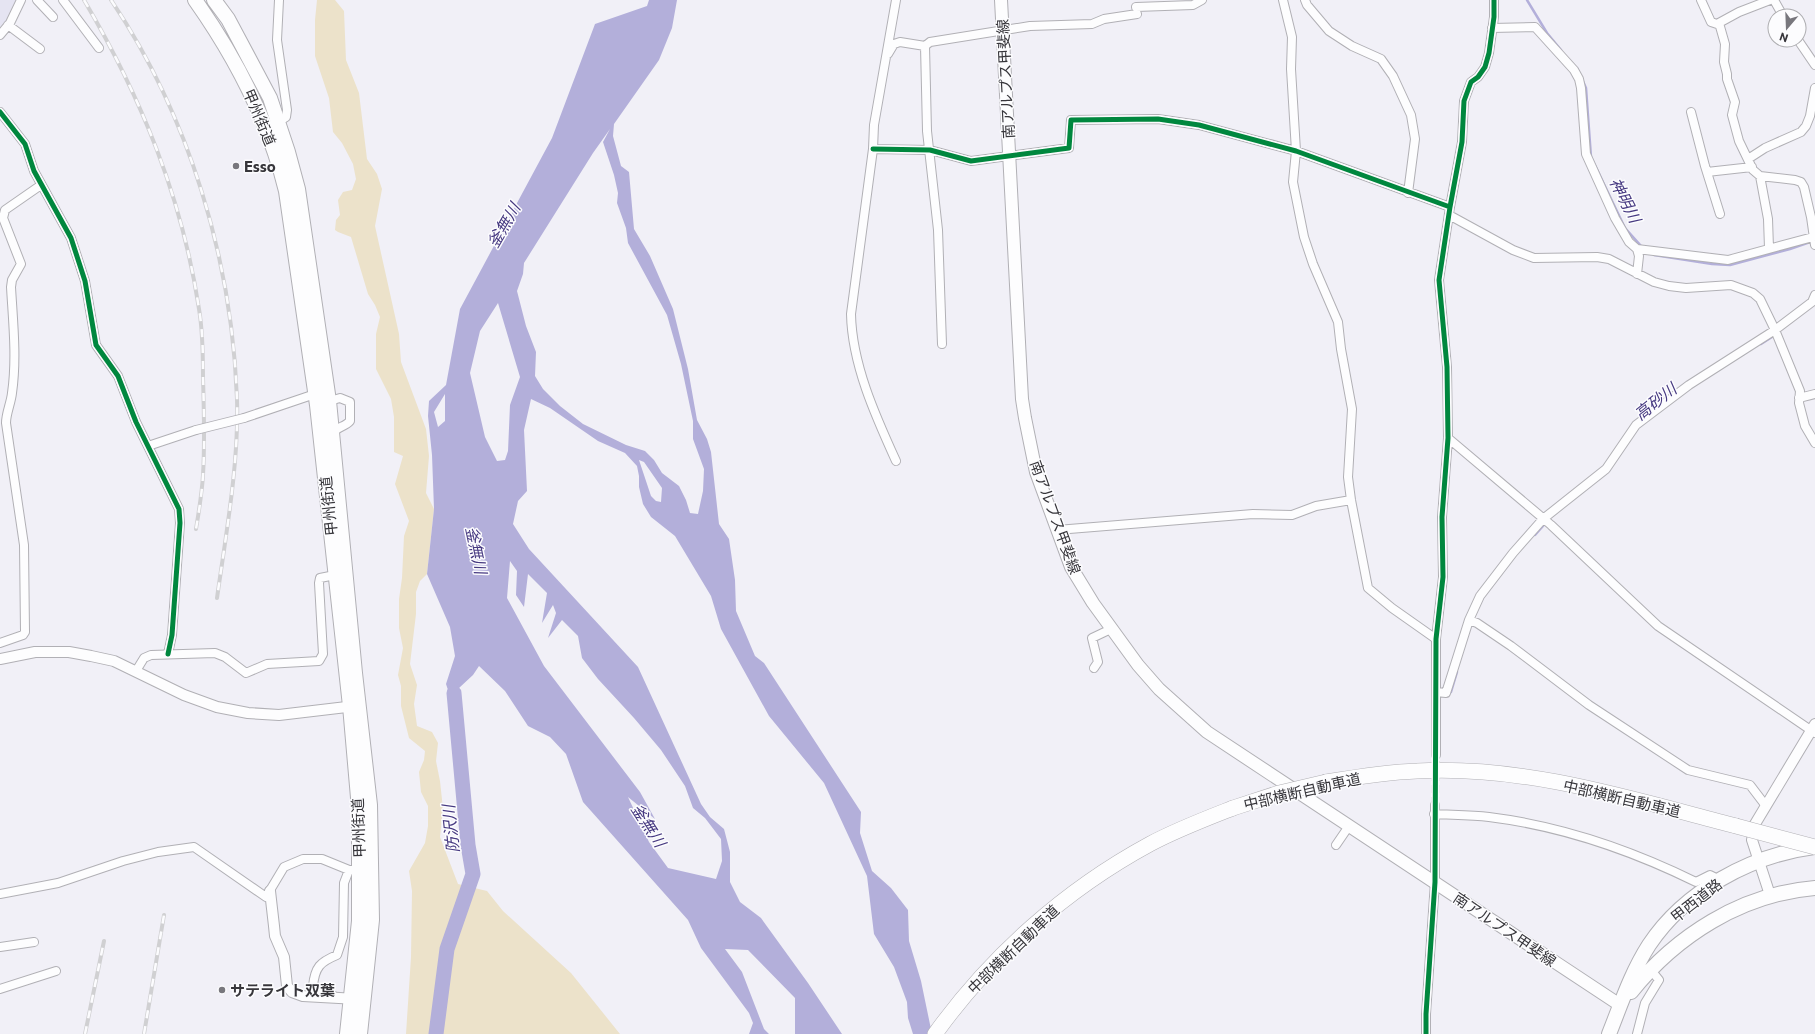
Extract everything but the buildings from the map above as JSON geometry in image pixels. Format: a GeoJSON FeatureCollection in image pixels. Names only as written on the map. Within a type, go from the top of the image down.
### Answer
{"type":"FeatureCollection","features":[{"type":"Feature","properties":{"kind":"highway","name":"甲州街道"},"geometry":{"type":"LineString","coordinates":[[195,0],[238,67],[277,157],[286,191],[320,400],[332,434],[355,673],[358,809],[354,870],[359,921],[347,1034]]}},
{"type":"Feature","properties":{"kind":"highway","name":"甲州街道"},"geometry":{"type":"LineString","coordinates":[[216,1],[228,19],[270,98],[298,189],[320,400],[335,574],[370,805],[372,920],[352,998],[360,1034]]}},
{"type":"Feature","properties":{"kind":"highway","name":"中部横断自動車道"},"geometry":{"type":"LineString","coordinates":[[935,1034],[970,990],[1039,920],[1078,889],[1114,865],[1151,844],[1192,824],[1233,808],[1279,793],[1326,782],[1372,774],[1418,771],[1463,771],[1504,774],[1590,789],[1815,847]]}},
{"type":"Feature","properties":{"kind":"highway","name":"甲西道路"},"geometry":{"type":"LineString","coordinates":[[1609,1034],[1638,964],[1664,926],[1682,908],[1720,880],[1759,861],[1781,853],[1815,847]]}},
{"type":"Feature","properties":{"kind":"highway","name":"甲西道路"},"geometry":{"type":"LineString","coordinates":[[1620,1005],[1650,969],[1666,953],[1689,935],[1723,915],[1770,895],[1815,888]]}},
{"type":"Feature","properties":{"kind":"main road","name":"南アルプス甲斐線"},"geometry":{"type":"LineString","coordinates":[[1001,0],[1016,300],[1025,418],[1036,472],[1057,530],[1071,567],[1093,604],[1138,665],[1159,689],[1207,732],[1620,1005]]}},
{"type":"Feature","properties":{"kind":"street"},"geometry":{"type":"LineString","coordinates":[[0,35],[8,25],[22,0]]}},
{"type":"Feature","properties":{"kind":"street"},"geometry":{"type":"LineString","coordinates":[[37,0],[53,17]]}},
{"type":"Feature","properties":{"kind":"street"},"geometry":{"type":"LineString","coordinates":[[63,0],[98,48]]}},
{"type":"Feature","properties":{"kind":"street"},"geometry":{"type":"LineString","coordinates":[[278,0],[277,40],[287,110],[286,118],[278,122]]}},
{"type":"Feature","properties":{"kind":"street"},"geometry":{"type":"LineString","coordinates":[[896,0],[874,125],[873,149],[852,300],[851,325],[863,382],[896,461]]}},
{"type":"Feature","properties":{"kind":"street"},"geometry":{"type":"LineString","coordinates":[[881,85],[884,82],[889,51],[894,44],[900,42],[925,46],[930,42],[1030,26],[1092,24],[1104,19],[1137,10],[1193,5],[1202,0]]}},
{"type":"Feature","properties":{"kind":"street"},"geometry":{"type":"LineString","coordinates":[[1283,0],[1292,37],[1291,69],[1296,151],[1293,182],[1304,237],[1313,264],[1338,322],[1341,349],[1352,409],[1348,477],[1368,588],[1392,608],[1436,639]]}},
{"type":"Feature","properties":{"kind":"street"},"geometry":{"type":"LineString","coordinates":[[1305,0],[1307,5],[1329,31],[1352,46],[1381,59],[1392,76],[1411,115],[1416,139],[1408,193]]}},
{"type":"Feature","properties":{"kind":"street"},"geometry":{"type":"LineString","coordinates":[[1436,755],[1436,639],[1443,577],[1442,517],[1448,438],[1447,367],[1439,280],[1449,211],[1462,142],[1466,93],[1471,82],[1478,77],[1485,67],[1489,54],[1494,0]]}},
{"type":"Feature","properties":{"kind":"street"},"geometry":{"type":"LineString","coordinates":[[1700,0],[1711,22],[1717,24],[1739,12],[1770,0]]}},
{"type":"Feature","properties":{"kind":"street"},"geometry":{"type":"LineString","coordinates":[[205,14],[216,1]]}},
{"type":"Feature","properties":{"kind":"street"},"geometry":{"type":"LineString","coordinates":[[1719,23],[1725,44],[1724,62],[1727,79],[1735,102],[1732,115],[1739,141],[1752,167],[1760,176],[1768,219],[1769,248]]}},
{"type":"Feature","properties":{"kind":"street"},"geometry":{"type":"LineString","coordinates":[[8,25],[40,49]]}},
{"type":"Feature","properties":{"kind":"street"},"geometry":{"type":"LineString","coordinates":[[1492,28],[1535,27],[1574,70],[1581,88],[1586,154],[1615,218],[1630,242],[1637,249],[1639,256],[1637,274]]}},
{"type":"Feature","properties":{"kind":"street"},"geometry":{"type":"LineString","coordinates":[[925,46],[927,131],[938,230],[942,344]]}},
{"type":"Feature","properties":{"kind":"street"},"geometry":{"type":"LineString","coordinates":[[1803,48],[1815,65]]}},
{"type":"Feature","properties":{"kind":"street"},"geometry":{"type":"LineString","coordinates":[[1748,159],[1765,148],[1801,132],[1812,115],[1815,88]]}},
{"type":"Feature","properties":{"kind":"street"},"geometry":{"type":"LineString","coordinates":[[0,112],[25,144],[34,171],[71,238],[83,274],[96,345],[118,376],[136,422],[179,510],[180,516],[172,635],[168,654]]}},
{"type":"Feature","properties":{"kind":"street"},"geometry":{"type":"LineString","coordinates":[[1691,112],[1720,214]]}},
{"type":"Feature","properties":{"kind":"street"},"geometry":{"type":"LineString","coordinates":[[873,149],[930,150],[971,161],[1069,148],[1071,120],[1158,119],[1199,125],[1296,151],[1408,193],[1449,211],[1523,255],[1534,258],[1597,257],[1609,259],[1654,282],[1669,286],[1686,288],[1731,285],[1742,288],[1753,293],[1760,299],[1775,330],[1800,391],[1798,403],[1805,426],[1815,443]]}},
{"type":"Feature","properties":{"kind":"street"},"geometry":{"type":"LineString","coordinates":[[1707,172],[1752,167]]}},
{"type":"Feature","properties":{"kind":"street"},"geometry":{"type":"LineString","coordinates":[[1637,249],[1728,260],[1769,248],[1815,243],[1806,194],[1801,182],[1760,176]]}},
{"type":"Feature","properties":{"kind":"street"},"geometry":{"type":"LineString","coordinates":[[0,643],[23,635],[25,632],[24,545],[6,423],[6,414],[12,394],[14,340],[11,287],[12,280],[21,264],[3,218],[6,210],[41,185]]}},
{"type":"Feature","properties":{"kind":"street"},"geometry":{"type":"LineString","coordinates":[[1436,692],[1446,693],[1469,620],[1480,596],[1513,553],[1543,519],[1606,469],[1636,425],[1689,386],[1775,330],[1812,302],[1815,295]]}},
{"type":"Feature","properties":{"kind":"street"},"geometry":{"type":"LineString","coordinates":[[1799,398],[1815,394]]}},
{"type":"Feature","properties":{"kind":"street"},"geometry":{"type":"LineString","coordinates":[[148,446],[196,430],[320,400],[340,398],[350,402],[350,421],[344,426],[335,430],[332,434]]}},
{"type":"Feature","properties":{"kind":"street"},"geometry":{"type":"LineString","coordinates":[[1448,438],[1543,519],[1663,630],[1814,729],[1755,824],[1752,840],[1770,895]]}},
{"type":"Feature","properties":{"kind":"street"},"geometry":{"type":"LineString","coordinates":[[1057,530],[1253,514],[1292,515],[1316,506],[1351,500]]}},
{"type":"Feature","properties":{"kind":"street"},"geometry":{"type":"LineString","coordinates":[[136,671],[144,658],[151,655],[168,654],[215,653],[225,657],[246,674],[268,664],[319,661],[323,654],[319,583],[320,578],[335,574]]}},
{"type":"Feature","properties":{"kind":"street"},"geometry":{"type":"LineString","coordinates":[[1469,620],[1511,646],[1589,705],[1688,770],[1750,785],[1766,806]]}},
{"type":"Feature","properties":{"kind":"street"},"geometry":{"type":"LineString","coordinates":[[1094,668],[1098,662],[1092,638],[1111,629]]}},
{"type":"Feature","properties":{"kind":"street"},"geometry":{"type":"LineString","coordinates":[[0,659],[35,652],[70,652],[114,661],[184,695],[217,707],[248,713],[279,715],[355,706]]}},
{"type":"Feature","properties":{"kind":"street"},"geometry":{"type":"LineString","coordinates":[[1426,1034],[1435,882],[1434,809],[1555,829],[1587,838],[1657,863],[1696,882],[1710,875],[1720,880]]}},
{"type":"Feature","properties":{"kind":"street"},"geometry":{"type":"LineString","coordinates":[[1336,845],[1349,826]]}},
{"type":"Feature","properties":{"kind":"street"},"geometry":{"type":"LineString","coordinates":[[0,894],[58,883],[123,861],[158,852],[194,847],[266,897],[284,867],[302,859],[322,859],[354,870],[344,883],[344,937],[338,956],[323,961],[315,973],[314,986],[352,998]]}},
{"type":"Feature","properties":{"kind":"street"},"geometry":{"type":"LineString","coordinates":[[270,891],[275,936],[284,957],[287,986],[292,992],[303,996],[352,998]]}},
{"type":"Feature","properties":{"kind":"street"},"geometry":{"type":"LineString","coordinates":[[0,948],[34,942]]}},
{"type":"Feature","properties":{"kind":"street"},"geometry":{"type":"LineString","coordinates":[[1637,1034],[1645,1003],[1659,980],[1650,969]]}},
{"type":"Feature","properties":{"kind":"street"},"geometry":{"type":"LineString","coordinates":[[0,989],[56,971]]}},
{"type":"Feature","properties":{"kind":"shaded area"},"geometry":{"type":"Polygon","coordinates":[[[0,0],[16,0],[7,19],[0,28],[0,0]]]}},
{"type":"Feature","properties":{"kind":"shaded area"},"geometry":{"type":"Polygon","coordinates":[[[317,0],[335,0],[344,11],[346,60],[359,93],[367,159],[377,174],[382,189],[375,226],[399,334],[401,362],[426,429],[429,456],[426,493],[434,509],[427,574],[420,581],[416,592],[416,614],[410,664],[417,685],[414,704],[417,726],[432,732],[438,743],[436,761],[443,809],[440,837],[458,884],[487,891],[503,911],[571,973],[620,1034],[406,1034],[411,957],[412,891],[409,871],[425,843],[428,826],[428,806],[421,792],[419,772],[424,760],[425,751],[409,738],[401,706],[401,686],[398,675],[403,648],[399,628],[399,599],[402,578],[404,536],[409,521],[395,484],[403,456],[394,452],[394,417],[391,399],[376,369],[376,334],[380,317],[368,294],[351,237],[335,230],[336,220],[340,215],[338,200],[343,192],[352,190],[356,179],[353,164],[342,143],[333,132],[329,98],[315,56],[315,20],[317,0]]]}},
{"type":"Feature","properties":{"kind":"water","name":"釜無川"},"geometry":{"type":"Polygon","coordinates":[[[649,0],[677,0],[672,28],[659,60],[614,124],[613,136],[621,166],[629,172],[634,229],[650,256],[673,309],[688,369],[697,420],[707,439],[711,452],[719,524],[729,539],[735,580],[736,611],[755,656],[764,663],[861,812],[860,833],[872,871],[891,888],[908,910],[909,941],[921,981],[932,1034],[913,1034],[908,1018],[907,1002],[894,967],[874,934],[867,876],[824,783],[769,716],[721,629],[711,596],[675,536],[651,517],[643,504],[639,487],[637,466],[625,453],[598,441],[550,408],[531,399],[524,430],[527,491],[518,501],[513,524],[529,549],[638,667],[701,804],[710,817],[724,829],[730,852],[730,882],[740,902],[761,918],[808,983],[842,1034],[795,1034],[795,998],[748,950],[725,949],[742,972],[764,1029],[769,1034],[749,1034],[753,1023],[749,1013],[701,948],[688,920],[583,802],[566,754],[550,737],[528,726],[505,691],[479,666],[473,675],[459,688],[456,714],[446,684],[455,656],[450,627],[427,574],[434,509],[432,455],[428,416],[429,401],[446,385],[460,309],[552,138],[595,24],[647,6],[649,0]],[[610,129],[593,153],[524,263],[523,274],[517,291],[526,326],[536,352],[535,376],[543,389],[560,406],[583,424],[626,445],[645,451],[654,460],[662,473],[679,486],[686,500],[690,513],[698,514],[703,491],[704,469],[693,439],[693,421],[681,364],[667,315],[628,243],[626,228],[617,203],[618,193],[614,175],[603,142],[610,129]],[[498,303],[480,331],[470,373],[485,437],[497,461],[505,460],[508,451],[510,405],[520,377],[498,303]],[[445,394],[434,412],[438,427],[445,421],[445,394]],[[639,460],[651,496],[656,501],[661,502],[662,488],[644,462],[639,460]],[[510,561],[507,598],[544,666],[640,792],[655,819],[628,797],[649,842],[668,868],[716,879],[722,861],[721,839],[705,818],[693,808],[685,786],[661,750],[598,679],[582,658],[578,636],[562,620],[548,638],[556,613],[553,605],[542,623],[547,593],[528,574],[524,607],[516,595],[517,571],[510,561]]]}},
{"type":"Feature","properties":{"kind":"waterway","name":"神明川"},"geometry":{"type":"LineString","coordinates":[[1527,0],[1547,33],[1561,50]]}},
{"type":"Feature","properties":{"kind":"waterway","name":"神明川"},"geometry":{"type":"LineString","coordinates":[[1577,68],[1586,88],[1591,157],[1625,228],[1642,247]]}},
{"type":"Feature","properties":{"kind":"waterway","name":"神明川"},"geometry":{"type":"LineString","coordinates":[[1654,255],[1712,264],[1730,265],[1790,249],[1813,241]]}},
{"type":"Feature","properties":{"kind":"waterway","name":"高砂川"},"geometry":{"type":"LineString","coordinates":[[1761,344],[1772,337]]}},
{"type":"Feature","properties":{"kind":"waterway","name":"高砂川"},"geometry":{"type":"LineString","coordinates":[[1535,535],[1543,526]]}},
{"type":"Feature","properties":{"kind":"waterway","name":"高砂川"},"geometry":{"type":"LineString","coordinates":[[1451,692],[1457,672]]}},
{"type":"Feature","properties":{"kind":"waterway","name":"防沢川"},"geometry":{"type":"LineString","coordinates":[[436,1034],[447,949],[473,874],[468,845],[454,693]]}},
{"type":"Feature","properties":{"kind":"tunnel"},"geometry":{"type":"LineString","coordinates":[[1435,805],[1436,755]]}},
{"type":"Feature","properties":{"kind":"railway"},"geometry":{"type":"LineString","coordinates":[[84,0],[124,73],[141,111],[170,188],[182,227],[192,268],[201,326],[204,414],[203,482],[196,529]]}},
{"type":"Feature","properties":{"kind":"railway"},"geometry":{"type":"LineString","coordinates":[[111,0],[139,45],[163,92],[184,140],[201,190],[216,242],[226,294],[233,346],[237,399],[237,423],[234,473],[217,598]]}},
{"type":"Feature","properties":{"kind":"railway"},"geometry":{"type":"LineString","coordinates":[[144,1034],[164,915]]}},
{"type":"Feature","properties":{"kind":"railway"},"geometry":{"type":"LineString","coordinates":[[85,1034],[104,941]]}},
{"type":"Feature","properties":{"kind":"cycle path"},"geometry":{"type":"LineString","coordinates":[[1426,1034],[1435,882],[1436,639],[1443,577],[1442,517],[1448,438],[1447,367],[1439,280],[1462,142],[1464,101],[1471,82],[1478,77],[1485,67],[1489,53],[1494,17],[1494,0]]}},
{"type":"Feature","properties":{"kind":"cycle path"},"geometry":{"type":"LineString","coordinates":[[0,112],[25,144],[34,171],[71,238],[85,281],[96,345],[118,376],[136,422],[179,509],[180,523],[172,635],[168,654]]}},
{"type":"Feature","properties":{"kind":"cycle path"},"geometry":{"type":"LineString","coordinates":[[873,149],[930,150],[971,161],[1069,148],[1071,120],[1158,119],[1199,125],[1296,151],[1450,207]]}},
{"type":"Feature","properties":{"kind":"place","name":"Esso"},"geometry":{"type":"Point","coordinates":[236,166]}},
{"type":"Feature","properties":{"kind":"place","name":"サテライト双葉"},"geometry":{"type":"Point","coordinates":[222,990]}}]}
